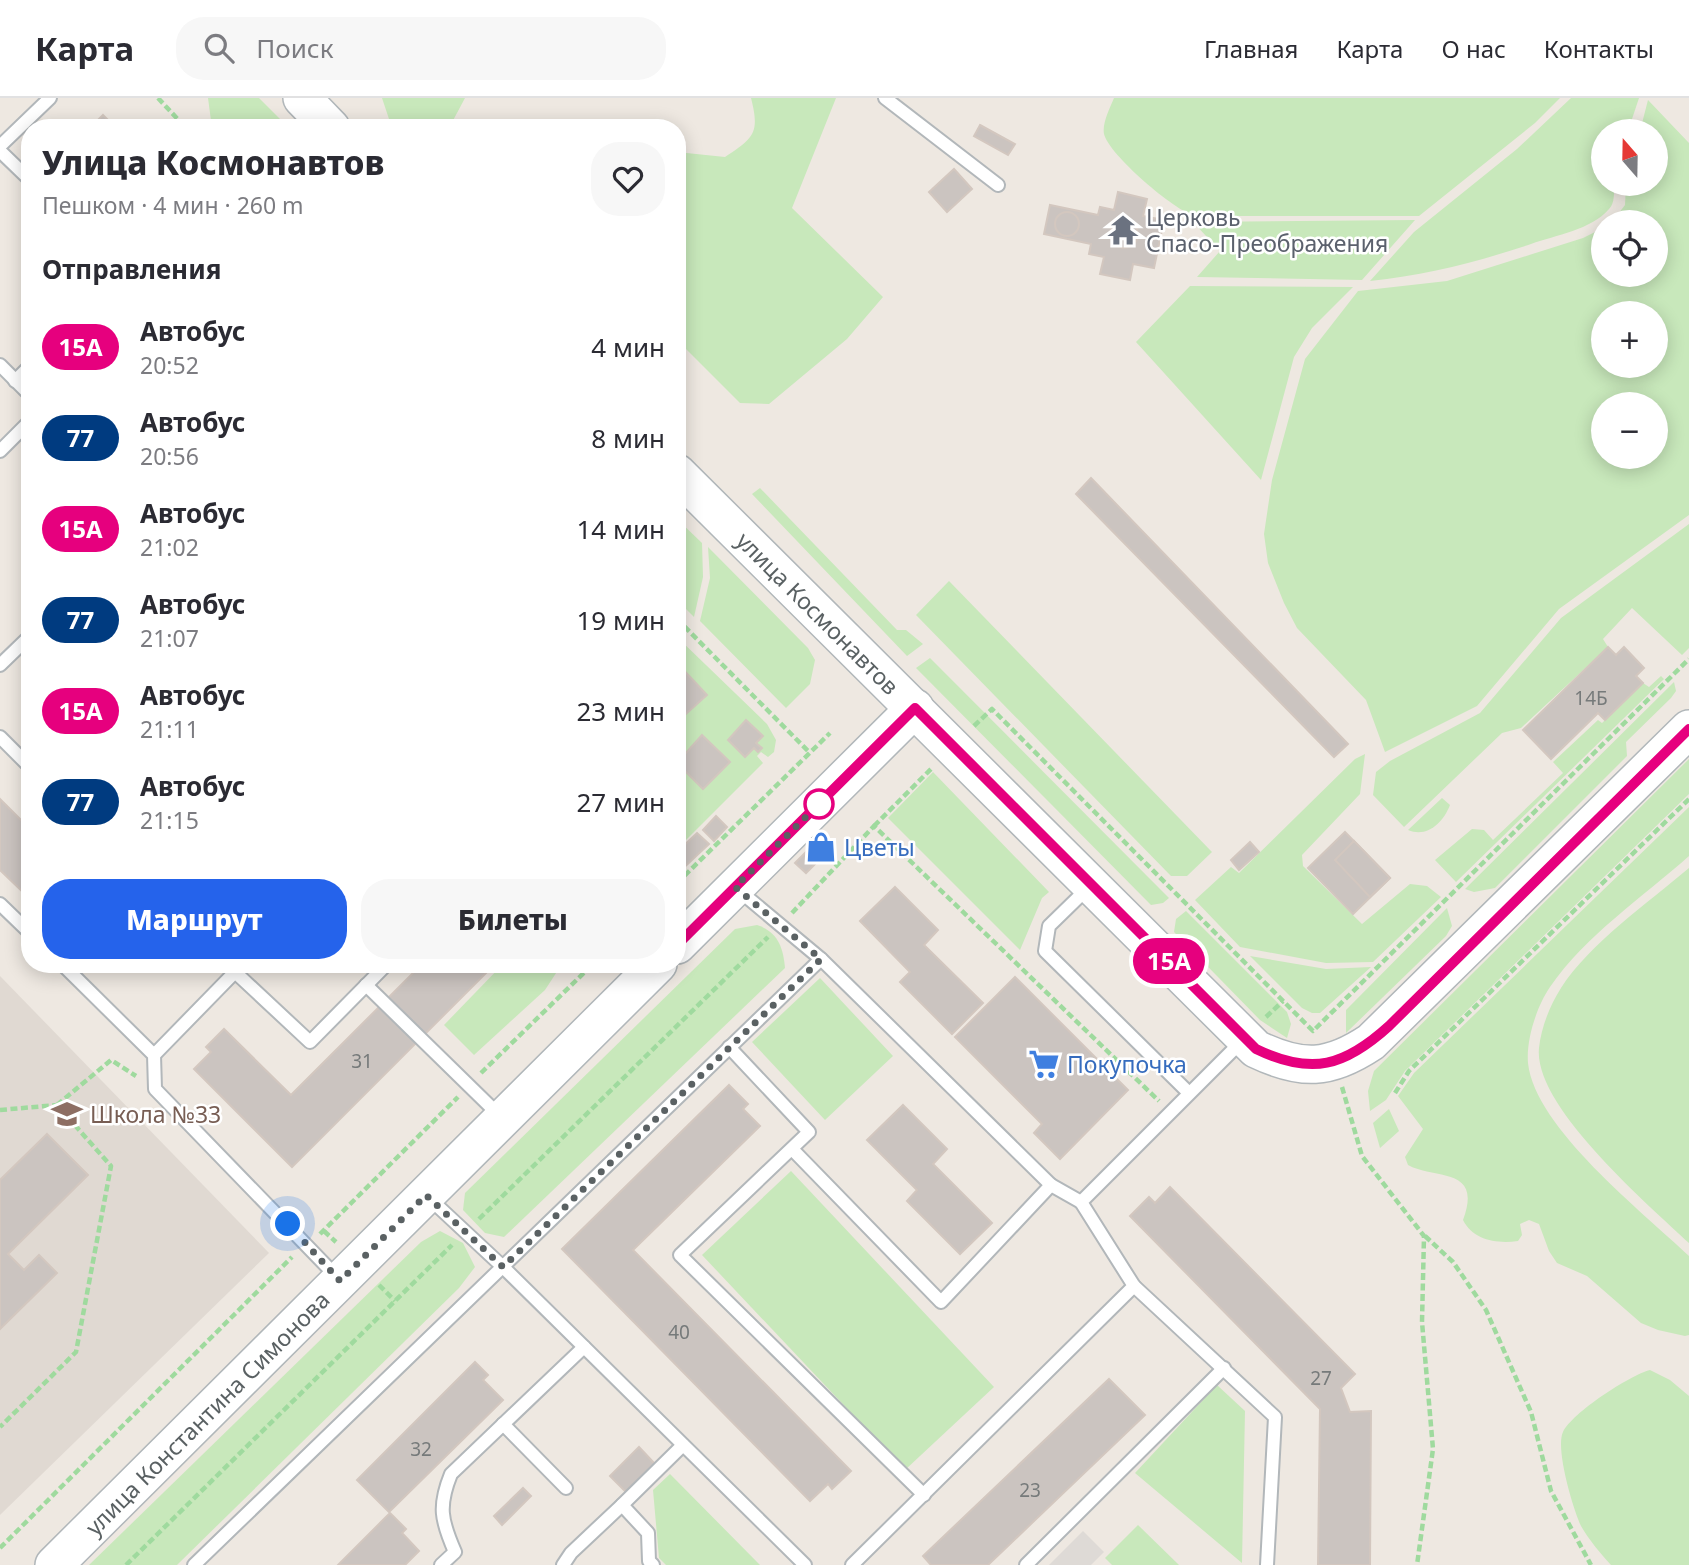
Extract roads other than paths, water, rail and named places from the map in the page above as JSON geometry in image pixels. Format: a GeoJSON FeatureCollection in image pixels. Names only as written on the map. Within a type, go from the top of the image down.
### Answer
{"type":"FeatureCollection","features":[{"type":"Feature","properties":{"kind":"main road"},"geometry":{"type":"LineString","coordinates":[[302,98],[322,119]]}},
{"type":"Feature","properties":{"kind":"main road","name":"улица Космонавтов"},"geometry":{"type":"LineString","coordinates":[[686,482],[1251,1043]]}},
{"type":"Feature","properties":{"kind":"main road"},"geometry":{"type":"LineString","coordinates":[[686,936],[915,708]]}},
{"type":"Feature","properties":{"kind":"main road"},"geometry":{"type":"LineString","coordinates":[[1251,1043],[1298,1065],[1335,1062],[1371,1042],[1689,729]]}},
{"type":"Feature","properties":{"kind":"main road","name":"улица Константина Симонова"},"geometry":{"type":"LineString","coordinates":[[54,1565],[649,973]]}},
{"type":"Feature","properties":{"kind":"lane"},"geometry":{"type":"LineString","coordinates":[[29,119],[50,98]]}},
{"type":"Feature","properties":{"kind":"lane"},"geometry":{"type":"LineString","coordinates":[[885,98],[998,185]]}},
{"type":"Feature","properties":{"kind":"lane"},"geometry":{"type":"LineString","coordinates":[[21,128],[0,149],[21,171]]}},
{"type":"Feature","properties":{"kind":"lane"},"geometry":{"type":"LineString","coordinates":[[0,365],[21,387]]}},
{"type":"Feature","properties":{"kind":"lane"},"geometry":{"type":"LineString","coordinates":[[15,381],[21,375]]}},
{"type":"Feature","properties":{"kind":"lane"},"geometry":{"type":"LineString","coordinates":[[0,451],[21,430]]}},
{"type":"Feature","properties":{"kind":"lane"},"geometry":{"type":"LineString","coordinates":[[0,666],[21,645]]}},
{"type":"Feature","properties":{"kind":"lane"},"geometry":{"type":"LineString","coordinates":[[0,737],[21,758]]}},
{"type":"Feature","properties":{"kind":"lane"},"geometry":{"type":"LineString","coordinates":[[1092,884],[1049,926],[1045,951],[1189,1093]]}},
{"type":"Feature","properties":{"kind":"lane"},"geometry":{"type":"LineString","coordinates":[[735,887],[821,959],[1051,1185],[1081,1202],[1134,1286],[1275,1417],[1267,1565]]}},
{"type":"Feature","properties":{"kind":"lane"},"geometry":{"type":"LineString","coordinates":[[0,904],[21,924]]}},
{"type":"Feature","properties":{"kind":"lane"},"geometry":{"type":"LineString","coordinates":[[194,1565],[821,959]]}},
{"type":"Feature","properties":{"kind":"lane"},"geometry":{"type":"LineString","coordinates":[[71,973],[154,1055]]}},
{"type":"Feature","properties":{"kind":"lane"},"geometry":{"type":"LineString","coordinates":[[227,973],[154,1055],[155,1089],[340,1281]]}},
{"type":"Feature","properties":{"kind":"lane"},"geometry":{"type":"LineString","coordinates":[[236,973],[310,1042],[378,973]]}},
{"type":"Feature","properties":{"kind":"lane"},"geometry":{"type":"LineString","coordinates":[[366,985],[502,1119]]}},
{"type":"Feature","properties":{"kind":"lane"},"geometry":{"type":"LineString","coordinates":[[1081,1202],[1189,1093],[1251,1043]]}},
{"type":"Feature","properties":{"kind":"lane"},"geometry":{"type":"LineString","coordinates":[[730,1047],[808,1132],[680,1255],[924,1495]]}},
{"type":"Feature","properties":{"kind":"lane"},"geometry":{"type":"LineString","coordinates":[[792,1149],[941,1302],[1051,1185]]}},
{"type":"Feature","properties":{"kind":"lane"},"geometry":{"type":"LineString","coordinates":[[426,1195],[503,1267],[805,1565]]}},
{"type":"Feature","properties":{"kind":"lane"},"geometry":{"type":"LineString","coordinates":[[852,1565],[1134,1286]]}},
{"type":"Feature","properties":{"kind":"lane"},"geometry":{"type":"LineString","coordinates":[[441,1565],[455,1552],[442,1521],[443,1494],[451,1474],[584,1347]]}},
{"type":"Feature","properties":{"kind":"lane"},"geometry":{"type":"LineString","coordinates":[[1026,1565],[1224,1368]]}},
{"type":"Feature","properties":{"kind":"lane"},"geometry":{"type":"LineString","coordinates":[[503,1424],[566,1488]]}},
{"type":"Feature","properties":{"kind":"lane"},"geometry":{"type":"LineString","coordinates":[[563,1565],[571,1553],[683,1445]]}},
{"type":"Feature","properties":{"kind":"lane"},"geometry":{"type":"LineString","coordinates":[[622,1505],[648,1533],[649,1561],[653,1565]]}},
{"type":"Feature","properties":{"kind":"place","name":"Церковь Спасо-Преображения"},"geometry":{"type":"Point","coordinates":[1123,230]}},
{"type":"Feature","properties":{"kind":"place","name":"Цветы"},"geometry":{"type":"Point","coordinates":[821,847]}},
{"type":"Feature","properties":{"kind":"place","name":"Покупочка"},"geometry":{"type":"Point","coordinates":[1044,1064]}},
{"type":"Feature","properties":{"kind":"place","name":"Школа №33"},"geometry":{"type":"Point","coordinates":[67,1114]}}]}
